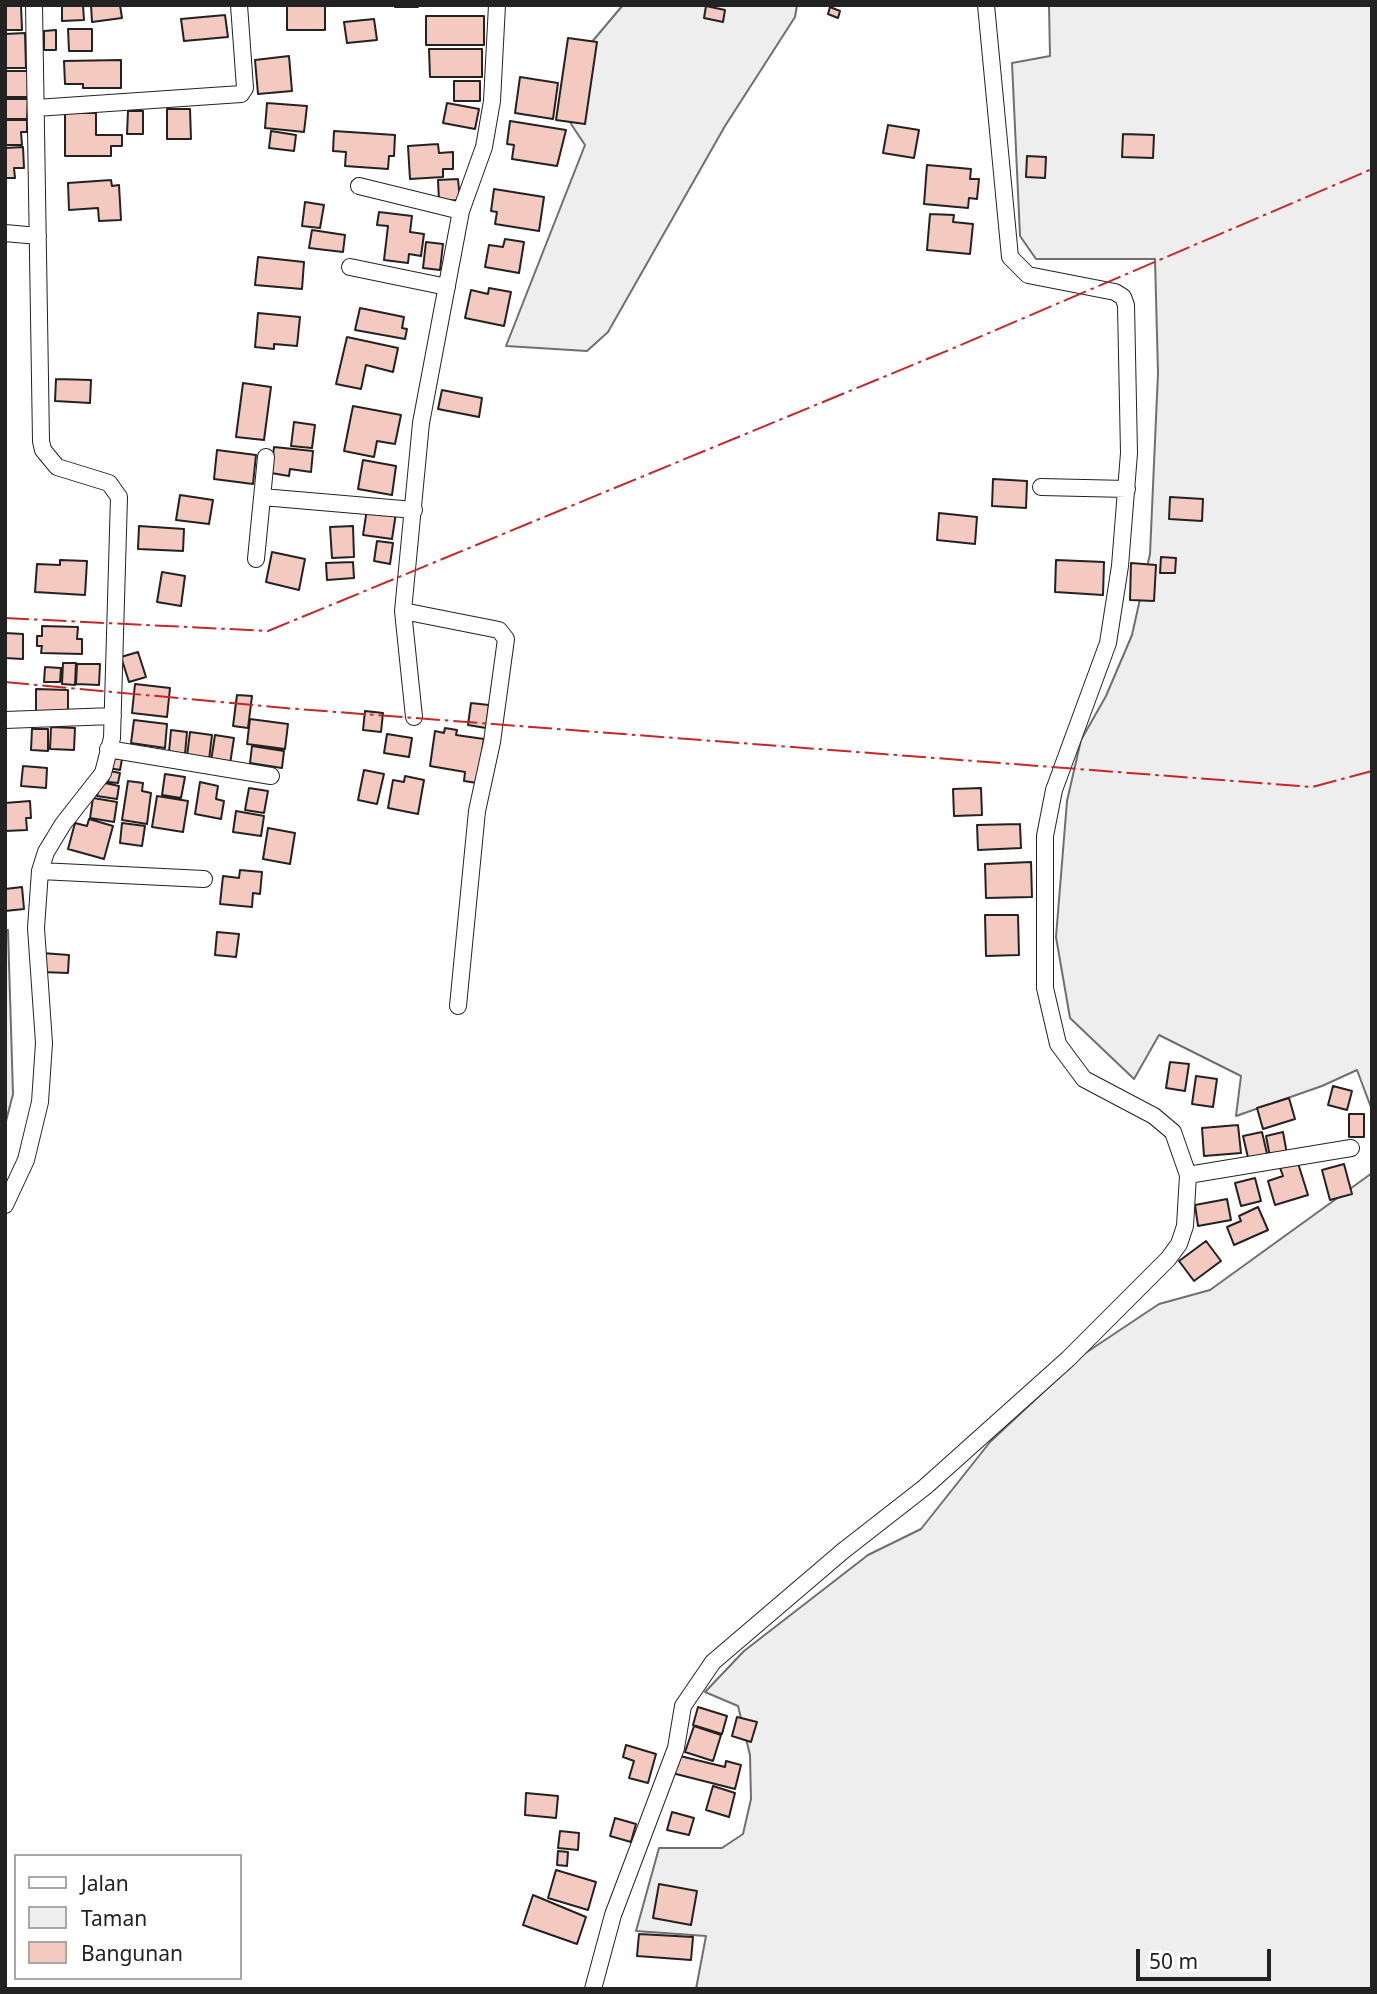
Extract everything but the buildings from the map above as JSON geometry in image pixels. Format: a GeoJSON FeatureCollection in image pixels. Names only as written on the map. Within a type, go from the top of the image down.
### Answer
{"type":"FeatureCollection","features":[{"type":"Feature","properties":{"kind":"street"},"geometry":{"type":"LineString","coordinates":[[5,1205],[26,1160],[40,1102],[44,1043],[36,928],[40,871],[46,852],[63,824],[103,773],[108,749],[113,716],[119,497],[108,483],[57,467],[43,450],[40,440],[34,5]]}},
{"type":"Feature","properties":{"kind":"street"},"geometry":{"type":"LineString","coordinates":[[36,108],[241,94],[245,88],[239,5]]}},
{"type":"Feature","properties":{"kind":"street"},"geometry":{"type":"LineString","coordinates":[[414,717],[403,611],[421,423],[461,211],[484,146],[492,101],[496,5]]}},
{"type":"Feature","properties":{"kind":"street"},"geometry":{"type":"LineString","coordinates":[[593,1989],[613,1915],[676,1748],[682,1706],[693,1688],[713,1662],[833,1559],[925,1487],[1068,1359],[1179,1244],[1188,1203],[1188,1175],[1173,1132],[1165,1124],[1084,1079],[1058,1044],[1045,988],[1045,836],[1054,790],[1108,643],[1120,566],[1127,489],[1126,305],[1124,297],[1115,292],[1028,275],[1010,257],[986,5]]}},
{"type":"Feature","properties":{"kind":"street"},"geometry":{"type":"LineString","coordinates":[[359,186],[461,211]]}},
{"type":"Feature","properties":{"kind":"street"},"geometry":{"type":"LineString","coordinates":[[5,233],[38,236]]}},
{"type":"Feature","properties":{"kind":"street"},"geometry":{"type":"LineString","coordinates":[[350,267],[447,287]]}},
{"type":"Feature","properties":{"kind":"street"},"geometry":{"type":"LineString","coordinates":[[256,559],[266,457]]}},
{"type":"Feature","properties":{"kind":"street"},"geometry":{"type":"LineString","coordinates":[[1041,487],[1127,489]]}},
{"type":"Feature","properties":{"kind":"street"},"geometry":{"type":"LineString","coordinates":[[262,497],[414,510]]}},
{"type":"Feature","properties":{"kind":"street"},"geometry":{"type":"LineString","coordinates":[[403,611],[499,630],[506,639],[492,741],[477,811],[458,1006]]}},
{"type":"Feature","properties":{"kind":"street"},"geometry":{"type":"LineString","coordinates":[[5,720],[113,716]]}},
{"type":"Feature","properties":{"kind":"street"},"geometry":{"type":"LineString","coordinates":[[108,749],[271,776]]}},
{"type":"Feature","properties":{"kind":"street"},"geometry":{"type":"LineString","coordinates":[[40,871],[204,878]]}},
{"type":"Feature","properties":{"kind":"street"},"geometry":{"type":"LineString","coordinates":[[1188,1175],[1351,1147]]}},
{"type":"Feature","properties":{"kind":"green space"},"geometry":{"type":"Polygon","coordinates":[[[623,5],[797,5],[795,17],[725,126],[608,332],[587,351],[506,346],[585,145],[571,124],[591,43],[623,5]]]}},
{"type":"Feature","properties":{"kind":"green space"},"geometry":{"type":"Polygon","coordinates":[[[1049,5],[1372,5],[1372,1110],[1357,1070],[1322,1086],[1236,1116],[1241,1076],[1159,1035],[1134,1079],[1070,1018],[1056,937],[1067,801],[1081,740],[1106,696],[1132,635],[1150,554],[1158,373],[1155,259],[1036,259],[1020,236],[1012,63],[1050,56],[1049,5]]]}},
{"type":"Feature","properties":{"kind":"green space"},"geometry":{"type":"Polygon","coordinates":[[[5,930],[8,930],[13,1094],[5,1125],[5,930]]]}},
{"type":"Feature","properties":{"kind":"green space"},"geometry":{"type":"Polygon","coordinates":[[[1372,1173],[1372,1989],[696,1989],[706,1936],[636,1931],[659,1848],[722,1848],[743,1834],[751,1799],[750,1755],[738,1706],[705,1692],[744,1651],[868,1555],[921,1529],[990,1442],[1084,1354],[1159,1304],[1210,1290],[1372,1173]]]}},
{"type":"Feature","properties":{"kind":"power"},"geometry":{"type":"LineString","coordinates":[[5,618],[268,631],[949,350],[1372,169]]}},
{"type":"Feature","properties":{"kind":"power"},"geometry":{"type":"LineString","coordinates":[[5,682],[285,708],[1312,787],[1372,771]]}}]}
